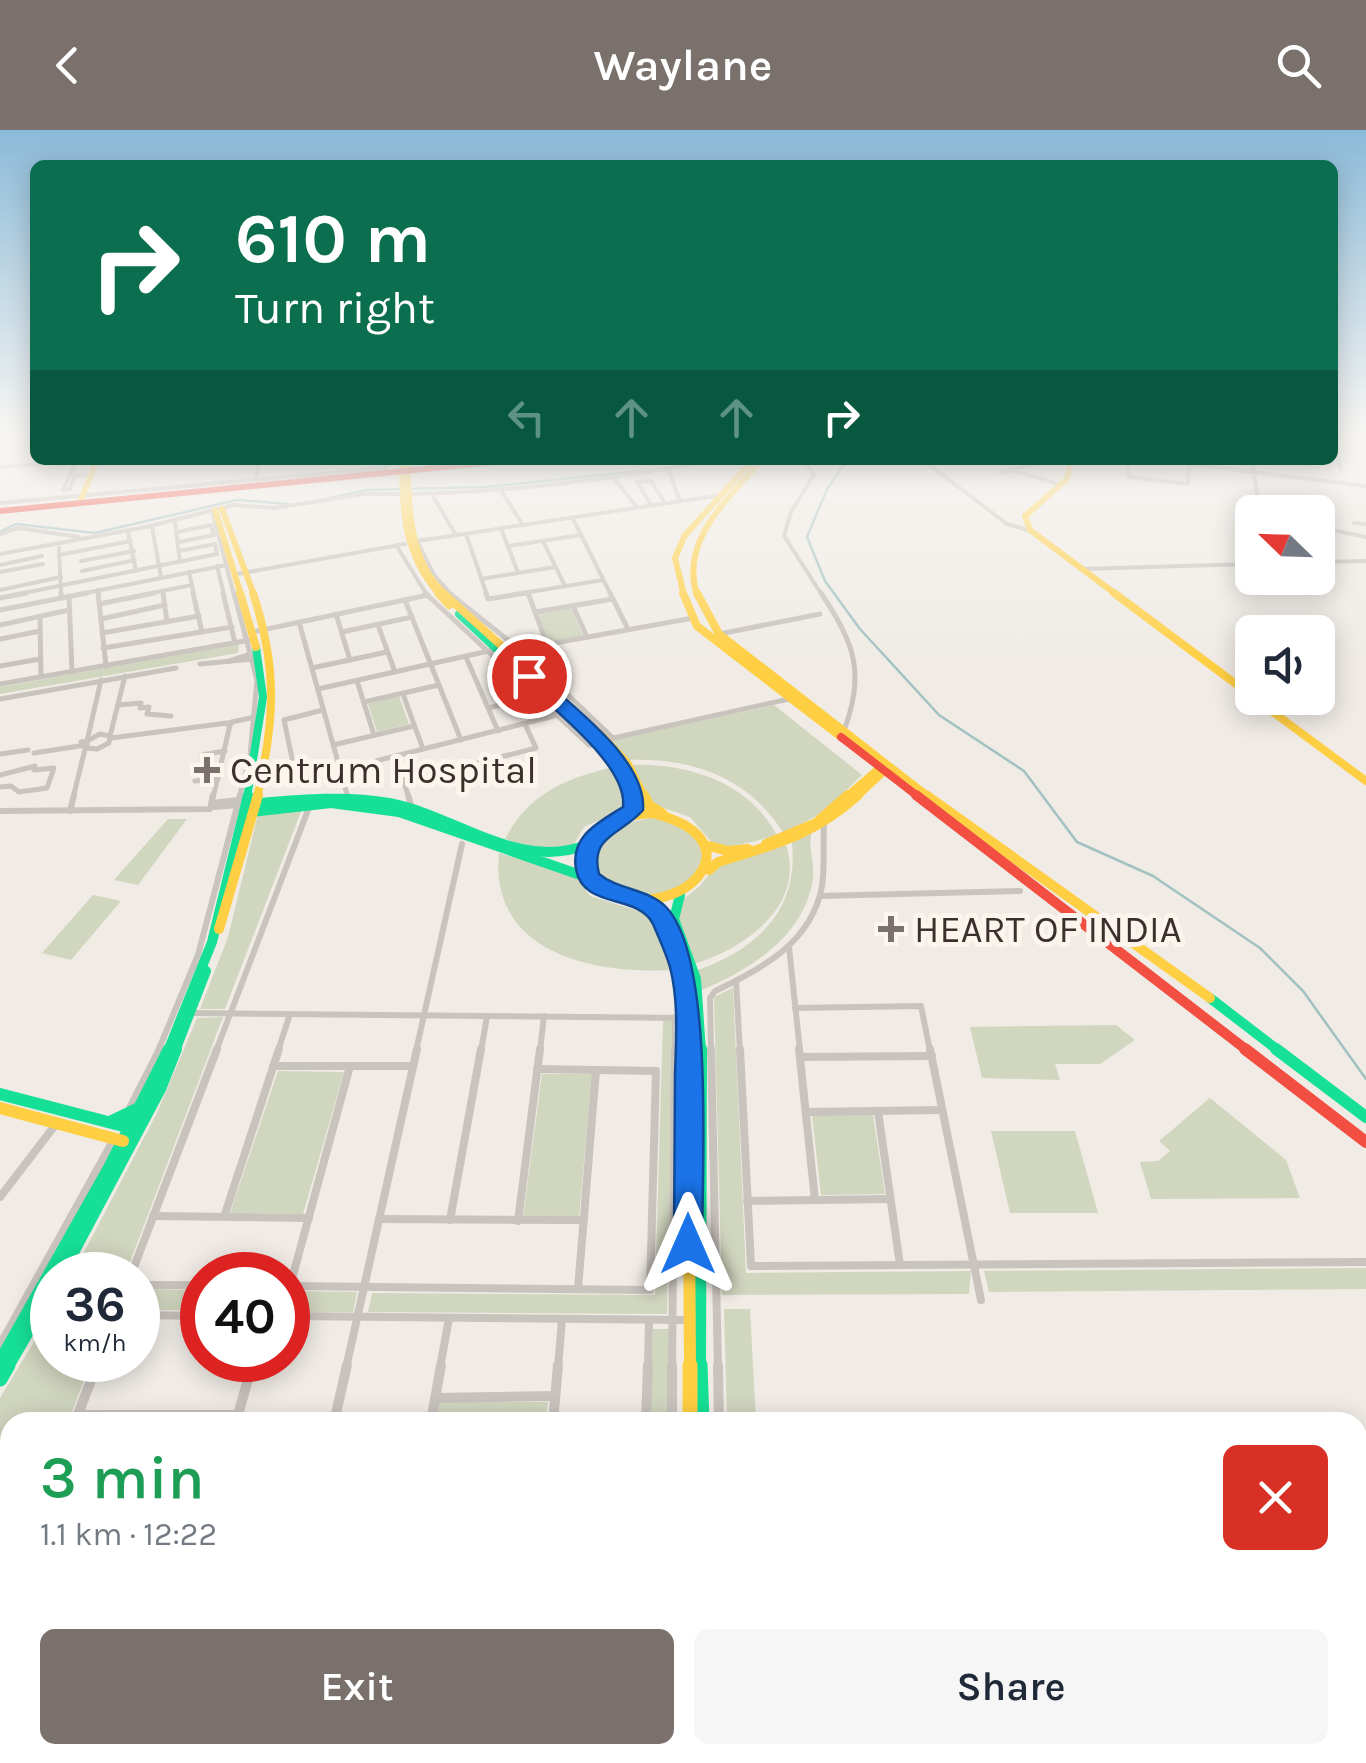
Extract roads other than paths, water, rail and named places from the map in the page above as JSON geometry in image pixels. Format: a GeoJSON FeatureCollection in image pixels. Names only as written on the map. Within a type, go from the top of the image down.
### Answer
{"type":"FeatureCollection","features":[{"type":"Feature","properties":{"kind":"street"},"geometry":{"type":"LineString","coordinates":[[1,564],[226,508]]}},
{"type":"Feature","properties":{"kind":"street"},"geometry":{"type":"LineString","coordinates":[[246,806],[348,798],[412,808],[546,854],[572,855],[636,803],[608,742],[562,714],[504,650],[431,594],[412,563],[406,508]]}},
{"type":"Feature","properties":{"kind":"street"},"geometry":{"type":"LineString","coordinates":[[440,508],[456,535]]}},
{"type":"Feature","properties":{"kind":"street"},"geometry":{"type":"LineString","coordinates":[[512,508],[523,525]]}},
{"type":"Feature","properties":{"kind":"street"},"geometry":{"type":"LineString","coordinates":[[241,573],[629,508]]}},
{"type":"Feature","properties":{"kind":"street"},"geometry":{"type":"LineString","coordinates":[[710,508],[676,551],[674,563],[694,618],[711,639],[1366,1142]]}},
{"type":"Feature","properties":{"kind":"street"},"geometry":{"type":"LineString","coordinates":[[725,508],[689,555],[704,608],[719,634],[883,768],[1146,949],[1366,1117]]}},
{"type":"Feature","properties":{"kind":"street"},"geometry":{"type":"LineString","coordinates":[[793,508],[784,536],[858,654],[854,714],[843,733]]}},
{"type":"Feature","properties":{"kind":"street"},"geometry":{"type":"LineString","coordinates":[[986,508],[1007,524],[1031,531],[1235,684]]}},
{"type":"Feature","properties":{"kind":"street"},"geometry":{"type":"LineString","coordinates":[[1031,531],[1025,516],[1034,508]]}},
{"type":"Feature","properties":{"kind":"street"},"geometry":{"type":"LineString","coordinates":[[1,564],[90,537],[214,512]]}},
{"type":"Feature","properties":{"kind":"street"},"geometry":{"type":"LineString","coordinates":[[132,1125],[198,956],[246,806],[257,680],[251,656],[254,635],[227,565],[214,512]]}},
{"type":"Feature","properties":{"kind":"street"},"geometry":{"type":"LineString","coordinates":[[0,1361],[118,1140],[132,1125],[189,1013],[246,806],[264,708],[264,675],[241,573],[214,512]]}},
{"type":"Feature","properties":{"kind":"street"},"geometry":{"type":"LineString","coordinates":[[572,517],[628,630]]}},
{"type":"Feature","properties":{"kind":"street"},"geometry":{"type":"LineString","coordinates":[[174,523],[180,562]]}},
{"type":"Feature","properties":{"kind":"street"},"geometry":{"type":"LineString","coordinates":[[1354,523],[1366,524]]}},
{"type":"Feature","properties":{"kind":"street"},"geometry":{"type":"LineString","coordinates":[[177,532],[211,525],[214,534],[179,542]]}},
{"type":"Feature","properties":{"kind":"street"},"geometry":{"type":"LineString","coordinates":[[152,527],[161,578]]}},
{"type":"Feature","properties":{"kind":"street"},"geometry":{"type":"LineString","coordinates":[[0,534],[18,528],[90,537]]}},
{"type":"Feature","properties":{"kind":"street"},"geometry":{"type":"LineString","coordinates":[[501,528],[518,573]]}},
{"type":"Feature","properties":{"kind":"street"},"geometry":{"type":"LineString","coordinates":[[1335,530],[1366,537]]}},
{"type":"Feature","properties":{"kind":"street"},"geometry":{"type":"LineString","coordinates":[[128,532],[136,571]]}},
{"type":"Feature","properties":{"kind":"street"},"geometry":{"type":"LineString","coordinates":[[466,534],[488,599],[603,580]]}},
{"type":"Feature","properties":{"kind":"street"},"geometry":{"type":"LineString","coordinates":[[508,546],[581,535]]}},
{"type":"Feature","properties":{"kind":"street"},"geometry":{"type":"LineString","coordinates":[[543,541],[564,586]]}},
{"type":"Feature","properties":{"kind":"street"},"geometry":{"type":"LineString","coordinates":[[60,598],[59,552],[131,542]]}},
{"type":"Feature","properties":{"kind":"street"},"geometry":{"type":"LineString","coordinates":[[407,543],[440,589],[608,742],[628,764],[650,805],[688,822],[708,846],[710,860],[704,876]]}},
{"type":"Feature","properties":{"kind":"street"},"geometry":{"type":"LineString","coordinates":[[0,598],[218,554],[216,544],[179,551]]}},
{"type":"Feature","properties":{"kind":"street"},"geometry":{"type":"LineString","coordinates":[[81,561],[134,551]]}},
{"type":"Feature","properties":{"kind":"street"},"geometry":{"type":"LineString","coordinates":[[79,552],[83,582]]}},
{"type":"Feature","properties":{"kind":"street"},"geometry":{"type":"LineString","coordinates":[[42,553],[44,581]]}},
{"type":"Feature","properties":{"kind":"street"},"geometry":{"type":"LineString","coordinates":[[82,571],[135,560]]}},
{"type":"Feature","properties":{"kind":"street"},"geometry":{"type":"LineString","coordinates":[[1335,562],[1366,561]]}},
{"type":"Feature","properties":{"kind":"street"},"geometry":{"type":"LineString","coordinates":[[1,564],[43,564]]}},
{"type":"Feature","properties":{"kind":"street"},"geometry":{"type":"LineString","coordinates":[[1,564],[2,589],[61,578]]}},
{"type":"Feature","properties":{"kind":"street"},"geometry":{"type":"LineString","coordinates":[[1080,569],[1235,564]]}},
{"type":"Feature","properties":{"kind":"street"},"geometry":{"type":"LineString","coordinates":[[69,610],[0,627],[0,610],[227,565]]}},
{"type":"Feature","properties":{"kind":"street"},"geometry":{"type":"LineString","coordinates":[[217,566],[235,643]]}},
{"type":"Feature","properties":{"kind":"street"},"geometry":{"type":"LineString","coordinates":[[481,579],[556,567]]}},
{"type":"Feature","properties":{"kind":"street"},"geometry":{"type":"LineString","coordinates":[[189,572],[202,632]]}},
{"type":"Feature","properties":{"kind":"street"},"geometry":{"type":"LineString","coordinates":[[99,604],[192,585]]}},
{"type":"Feature","properties":{"kind":"street"},"geometry":{"type":"LineString","coordinates":[[98,590],[106,666]]}},
{"type":"Feature","properties":{"kind":"street"},"geometry":{"type":"LineString","coordinates":[[164,591],[168,622]]}},
{"type":"Feature","properties":{"kind":"street"},"geometry":{"type":"LineString","coordinates":[[528,592],[547,644]]}},
{"type":"Feature","properties":{"kind":"street"},"geometry":{"type":"LineString","coordinates":[[0,684],[235,643],[299,622],[431,594]]}},
{"type":"Feature","properties":{"kind":"street"},"geometry":{"type":"LineString","coordinates":[[68,596],[72,672]]}},
{"type":"Feature","properties":{"kind":"street"},"geometry":{"type":"LineString","coordinates":[[535,612],[612,599]]}},
{"type":"Feature","properties":{"kind":"street"},"geometry":{"type":"LineString","coordinates":[[404,600],[461,740]]}},
{"type":"Feature","properties":{"kind":"street"},"geometry":{"type":"LineString","coordinates":[[101,619],[165,605]]}},
{"type":"Feature","properties":{"kind":"street"},"geometry":{"type":"LineString","coordinates":[[573,606],[587,637]]}},
{"type":"Feature","properties":{"kind":"street"},"geometry":{"type":"LineString","coordinates":[[336,614],[350,660]]}},
{"type":"Feature","properties":{"kind":"street"},"geometry":{"type":"LineString","coordinates":[[719,634],[820,614]]}},
{"type":"Feature","properties":{"kind":"street"},"geometry":{"type":"LineString","coordinates":[[40,616],[40,677]]}},
{"type":"Feature","properties":{"kind":"street"},"geometry":{"type":"LineString","coordinates":[[102,633],[199,616]]}},
{"type":"Feature","properties":{"kind":"street"},"geometry":{"type":"LineString","coordinates":[[342,632],[412,617]]}},
{"type":"Feature","properties":{"kind":"street"},"geometry":{"type":"LineString","coordinates":[[318,689],[466,656],[694,618]]}},
{"type":"Feature","properties":{"kind":"street"},"geometry":{"type":"LineString","coordinates":[[299,622],[348,798]]}},
{"type":"Feature","properties":{"kind":"street"},"geometry":{"type":"LineString","coordinates":[[378,624],[395,672]]}},
{"type":"Feature","properties":{"kind":"street"},"geometry":{"type":"LineString","coordinates":[[102,648],[232,626]]}},
{"type":"Feature","properties":{"kind":"street"},"geometry":{"type":"LineString","coordinates":[[0,640],[40,631]]}},
{"type":"Feature","properties":{"kind":"street"},"geometry":{"type":"LineString","coordinates":[[312,668],[388,652]]}},
{"type":"Feature","properties":{"kind":"street"},"geometry":{"type":"LineString","coordinates":[[200,664],[251,656]]}},
{"type":"Feature","properties":{"kind":"street"},"geometry":{"type":"LineString","coordinates":[[466,656],[498,731]]}},
{"type":"Feature","properties":{"kind":"street"},"geometry":{"type":"LineString","coordinates":[[0,666],[40,659]]}},
{"type":"Feature","properties":{"kind":"street"},"geometry":{"type":"LineString","coordinates":[[0,699],[176,668]]}},
{"type":"Feature","properties":{"kind":"street"},"geometry":{"type":"LineString","coordinates":[[86,743],[98,749],[111,738],[125,676]]}},
{"type":"Feature","properties":{"kind":"street"},"geometry":{"type":"LineString","coordinates":[[70,810],[101,680]]}},
{"type":"Feature","properties":{"kind":"street"},"geometry":{"type":"LineString","coordinates":[[357,680],[374,735]]}},
{"type":"Feature","properties":{"kind":"street"},"geometry":{"type":"LineString","coordinates":[[364,702],[439,685]]}},
{"type":"Feature","properties":{"kind":"street"},"geometry":{"type":"LineString","coordinates":[[402,694],[423,749]]}},
{"type":"Feature","properties":{"kind":"street"},"geometry":{"type":"LineString","coordinates":[[608,742],[788,698]]}},
{"type":"Feature","properties":{"kind":"street"},"geometry":{"type":"LineString","coordinates":[[488,708],[524,699]]}},
{"type":"Feature","properties":{"kind":"street"},"geometry":{"type":"LineString","coordinates":[[118,705],[141,702],[140,708],[148,707],[147,714],[170,716]]}},
{"type":"Feature","properties":{"kind":"street"},"geometry":{"type":"LineString","coordinates":[[324,710],[284,720],[296,782],[562,714]]}},
{"type":"Feature","properties":{"kind":"street"},"geometry":{"type":"LineString","coordinates":[[1277,715],[1366,781]]}},
{"type":"Feature","properties":{"kind":"street"},"geometry":{"type":"LineString","coordinates":[[0,755],[86,743],[100,734],[111,738],[255,720]]}},
{"type":"Feature","properties":{"kind":"street"},"geometry":{"type":"LineString","coordinates":[[212,805],[229,724]]}},
{"type":"Feature","properties":{"kind":"street"},"geometry":{"type":"LineString","coordinates":[[404,782],[536,748],[524,724]]}},
{"type":"Feature","properties":{"kind":"street"},"geometry":{"type":"LineString","coordinates":[[333,745],[414,726]]}},
{"type":"Feature","properties":{"kind":"street"},"geometry":{"type":"LineString","coordinates":[[202,755],[225,751]]}},
{"type":"Feature","properties":{"kind":"street"},"geometry":{"type":"LineString","coordinates":[[26,767],[31,752]]}},
{"type":"Feature","properties":{"kind":"street"},"geometry":{"type":"LineString","coordinates":[[396,756],[412,808]]}},
{"type":"Feature","properties":{"kind":"street"},"geometry":{"type":"LineString","coordinates":[[0,776],[26,767],[54,768],[47,788],[19,792],[11,786],[0,787]]}},
{"type":"Feature","properties":{"kind":"street"},"geometry":{"type":"LineString","coordinates":[[0,811],[331,803],[398,812],[589,878],[622,899],[642,902],[680,895],[718,862],[776,847],[824,823],[883,768]]}},
{"type":"Feature","properties":{"kind":"street"},"geometry":{"type":"LineString","coordinates":[[708,846],[728,851],[793,834],[828,814],[883,768]]}},
{"type":"Feature","properties":{"kind":"street"},"geometry":{"type":"LineString","coordinates":[[195,782],[218,779]]}},
{"type":"Feature","properties":{"kind":"street"},"geometry":{"type":"LineString","coordinates":[[140,1252],[310,805]]}},
{"type":"Feature","properties":{"kind":"street"},"geometry":{"type":"LineString","coordinates":[[623,816],[663,814]]}},
{"type":"Feature","properties":{"kind":"street"},"geometry":{"type":"LineString","coordinates":[[702,1412],[698,1301],[705,1009],[715,991],[789,946],[809,922],[820,896],[820,841],[824,823]]}},
{"type":"Feature","properties":{"kind":"street"},"geometry":{"type":"LineString","coordinates":[[336,1412],[462,844]]}},
{"type":"Feature","properties":{"kind":"street"},"geometry":{"type":"LineString","coordinates":[[588,844],[589,878]]}},
{"type":"Feature","properties":{"kind":"street"},"geometry":{"type":"LineString","coordinates":[[820,896],[1020,891]]}},
{"type":"Feature","properties":{"kind":"street"},"geometry":{"type":"LineString","coordinates":[[680,895],[674,919],[705,1009],[719,1412]]}},
{"type":"Feature","properties":{"kind":"street"},"geometry":{"type":"LineString","coordinates":[[642,902],[659,913],[682,967],[672,1412]]}},
{"type":"Feature","properties":{"kind":"street"},"geometry":{"type":"LineString","coordinates":[[789,946],[815,1200]]}},
{"type":"Feature","properties":{"kind":"street"},"geometry":{"type":"LineString","coordinates":[[736,981],[751,1266],[1366,1262]]}},
{"type":"Feature","properties":{"kind":"street"},"geometry":{"type":"LineString","coordinates":[[795,1008],[922,1006],[981,1300]]}},
{"type":"Feature","properties":{"kind":"street"},"geometry":{"type":"LineString","coordinates":[[189,1013],[681,1018]]}},
{"type":"Feature","properties":{"kind":"street"},"geometry":{"type":"LineString","coordinates":[[132,1125],[165,1048],[189,1013]]}},
{"type":"Feature","properties":{"kind":"street"},"geometry":{"type":"LineString","coordinates":[[224,1217],[290,1014]]}},
{"type":"Feature","properties":{"kind":"street"},"geometry":{"type":"LineString","coordinates":[[450,1220],[487,1016]]}},
{"type":"Feature","properties":{"kind":"street"},"geometry":{"type":"LineString","coordinates":[[518,1221],[544,1016]]}},
{"type":"Feature","properties":{"kind":"street"},"geometry":{"type":"LineString","coordinates":[[681,1018],[690,1412]]}},
{"type":"Feature","properties":{"kind":"street"},"geometry":{"type":"LineString","coordinates":[[800,1057],[932,1056]]}},
{"type":"Feature","properties":{"kind":"street"},"geometry":{"type":"LineString","coordinates":[[273,1066],[413,1066]]}},
{"type":"Feature","properties":{"kind":"street"},"geometry":{"type":"LineString","coordinates":[[299,1252],[350,1066]]}},
{"type":"Feature","properties":{"kind":"street"},"geometry":{"type":"LineString","coordinates":[[310,1286],[650,1290],[656,1071],[538,1069]]}},
{"type":"Feature","properties":{"kind":"street"},"geometry":{"type":"LineString","coordinates":[[578,1290],[596,1070]]}},
{"type":"Feature","properties":{"kind":"street"},"geometry":{"type":"LineString","coordinates":[[0,1094],[106,1123],[132,1125]]}},
{"type":"Feature","properties":{"kind":"street"},"geometry":{"type":"LineString","coordinates":[[0,1108],[118,1140]]}},
{"type":"Feature","properties":{"kind":"street"},"geometry":{"type":"LineString","coordinates":[[806,1112],[942,1110]]}},
{"type":"Feature","properties":{"kind":"street"},"geometry":{"type":"LineString","coordinates":[[878,1111],[900,1265]]}},
{"type":"Feature","properties":{"kind":"street"},"geometry":{"type":"LineString","coordinates":[[0,1198],[56,1124]]}},
{"type":"Feature","properties":{"kind":"street"},"geometry":{"type":"LineString","coordinates":[[0,1344],[116,1156],[118,1140]]}},
{"type":"Feature","properties":{"kind":"street"},"geometry":{"type":"LineString","coordinates":[[71,1252],[118,1140]]}},
{"type":"Feature","properties":{"kind":"street"},"geometry":{"type":"LineString","coordinates":[[747,1201],[890,1199]]}},
{"type":"Feature","properties":{"kind":"street"},"geometry":{"type":"LineString","coordinates":[[153,1216],[309,1218]]}},
{"type":"Feature","properties":{"kind":"street"},"geometry":{"type":"LineString","coordinates":[[379,1219],[584,1220]]}},
{"type":"Feature","properties":{"kind":"street"},"geometry":{"type":"LineString","coordinates":[[310,1316],[688,1320]]}},
{"type":"Feature","properties":{"kind":"street"},"geometry":{"type":"LineString","coordinates":[[433,1412],[449,1318]]}},
{"type":"Feature","properties":{"kind":"street"},"geometry":{"type":"LineString","coordinates":[[554,1412],[562,1319]]}},
{"type":"Feature","properties":{"kind":"street"},"geometry":{"type":"LineString","coordinates":[[646,1412],[649,1320]]}},
{"type":"Feature","properties":{"kind":"street"},"geometry":{"type":"LineString","coordinates":[[0,1380],[30,1329]]}},
{"type":"Feature","properties":{"kind":"street"},"geometry":{"type":"LineString","coordinates":[[79,1412],[90,1382]]}},
{"type":"Feature","properties":{"kind":"street"},"geometry":{"type":"LineString","coordinates":[[239,1412],[247,1382]]}},
{"type":"Feature","properties":{"kind":"street"},"geometry":{"type":"LineString","coordinates":[[435,1398],[555,1396]]}},
{"type":"Feature","properties":{"kind":"waterway"},"geometry":{"type":"LineString","coordinates":[[0,532],[16,524],[95,533],[202,508]]}},
{"type":"Feature","properties":{"kind":"waterway"},"geometry":{"type":"LineString","coordinates":[[819,508],[807,537],[825,581],[860,629],[939,715],[1024,771],[1077,842],[1153,876],[1260,948],[1303,991],[1366,1079]]}},
{"type":"Feature","properties":{"kind":"place","name":"Centrum Hospital"},"geometry":{"type":"Point","coordinates":[207,770]}},
{"type":"Feature","properties":{"kind":"place","name":"HEART OF INDIA"},"geometry":{"type":"Point","coordinates":[891,929]}}]}
